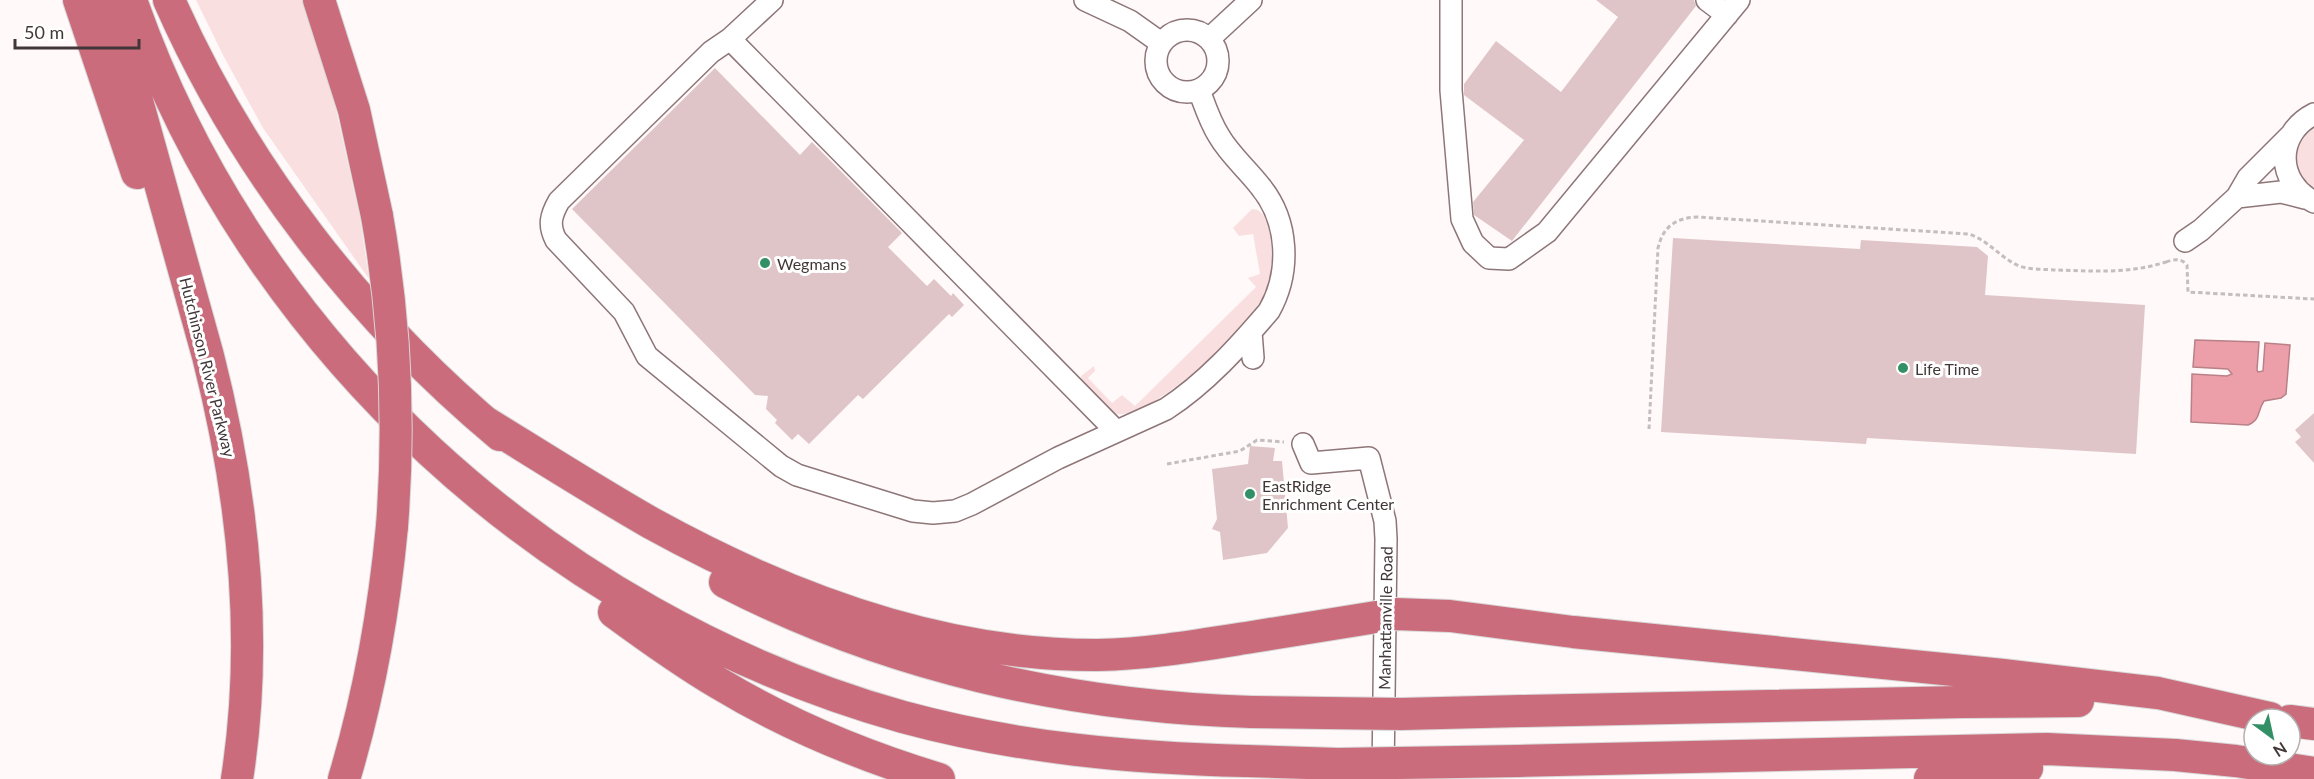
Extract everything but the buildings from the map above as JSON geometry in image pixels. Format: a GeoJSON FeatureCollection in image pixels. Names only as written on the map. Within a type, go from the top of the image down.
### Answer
{"type":"FeatureCollection","features":[{"type":"Feature","properties":{"kind":"highway"},"geometry":{"type":"LineString","coordinates":[[79,0],[162,247],[208,356]]}},
{"type":"Feature","properties":{"kind":"highway","name":"Hutchinson River Parkway"},"geometry":{"type":"LineString","coordinates":[[109,0],[208,356],[228,442],[243,561],[246,671],[237,779]]}},
{"type":"Feature","properties":{"kind":"highway"},"geometry":{"type":"LineString","coordinates":[[131,0],[164,81],[193,141],[223,194],[272,270],[322,336],[367,388],[431,453],[586,590],[656,642],[714,680],[814,732],[873,757],[939,779]]}},
{"type":"Feature","properties":{"kind":"highway"},"geometry":{"type":"LineString","coordinates":[[169,0],[227,111],[300,223],[378,318],[424,367],[485,422],[580,495],[655,544],[735,588],[845,635],[930,664],[1047,692],[1136,705],[1252,712],[1392,714],[2025,701],[2137,703],[2242,715]]}},
{"type":"Feature","properties":{"kind":"highway"},"geometry":{"type":"LineString","coordinates":[[318,0],[354,110],[377,216],[388,290],[395,380],[396,441],[392,526],[375,652],[363,712],[344,779]]}},
{"type":"Feature","properties":{"kind":"highway"},"geometry":{"type":"LineString","coordinates":[[485,422],[649,522],[720,557],[780,584],[853,612],[974,645],[1035,652],[1115,654],[1189,647],[1385,616],[1406,614],[1450,616],[1573,632],[2158,693],[2242,711]]}},
{"type":"Feature","properties":{"kind":"highway"},"geometry":{"type":"LineString","coordinates":[[477,493],[558,555],[634,604],[733,654],[845,699],[933,724],[1022,743],[1142,758],[1338,764],[2047,749],[2175,755],[2305,772]]}},
{"type":"Feature","properties":{"kind":"highway"},"geometry":{"type":"LineString","coordinates":[[1930,779],[1991,771],[2059,767],[2305,772]]}},
{"type":"Feature","properties":{"kind":"street"},"geometry":{"type":"LineString","coordinates":[[772,0],[730,39],[711,52],[558,201],[551,214],[551,230],[556,240],[624,312],[647,356],[789,471],[913,511],[933,513],[955,511],[1058,458],[1166,409],[1209,375],[1269,311],[1276,298],[1284,268],[1282,233],[1262,187],[1219,136],[1198,90]]}},
{"type":"Feature","properties":{"kind":"street"},"geometry":{"type":"LineString","coordinates":[[1085,0],[1130,21],[1161,43]]}},
{"type":"Feature","properties":{"kind":"street"},"geometry":{"type":"LineString","coordinates":[[1209,39],[1251,0]]}},
{"type":"Feature","properties":{"kind":"street"},"geometry":{"type":"LineString","coordinates":[[1451,0],[1451,90],[1462,219],[1473,243],[1489,258],[1509,259],[1547,232],[1733,8],[1707,0]]}},
{"type":"Feature","properties":{"kind":"street"},"geometry":{"type":"LineString","coordinates":[[1184,30],[1195,31],[1209,39],[1217,52],[1217,71],[1212,80],[1198,90],[1187,93],[1177,92],[1161,80],[1155,59],[1161,43],[1173,33],[1184,30]]}},
{"type":"Feature","properties":{"kind":"street"},"geometry":{"type":"LineString","coordinates":[[730,39],[1116,431]]}},
{"type":"Feature","properties":{"kind":"street"},"geometry":{"type":"LineString","coordinates":[[2310,200],[2295,188],[2288,176],[2285,162],[2286,148],[2297,125],[2314,114]]}},
{"type":"Feature","properties":{"kind":"street"},"geometry":{"type":"LineString","coordinates":[[2185,241],[2238,197],[2248,178],[2291,135]]}},
{"type":"Feature","properties":{"kind":"street"},"geometry":{"type":"LineString","coordinates":[[2238,197],[2281,192],[2310,200]]}},
{"type":"Feature","properties":{"kind":"street"},"geometry":{"type":"LineString","coordinates":[[1251,332],[1253,358]]}},
{"type":"Feature","properties":{"kind":"street","name":"Manhattanville Road"},"geometry":{"type":"LineString","coordinates":[[1304,444],[1311,463],[1369,458],[1385,521],[1383,779]]}},
{"type":"Feature","properties":{"kind":"path"},"geometry":{"type":"LineString","coordinates":[[1649,429],[1658,248],[1665,229],[1682,219],[1719,219],[1969,234],[1985,241],[2019,265],[2043,269],[2106,272],[2139,270],[2177,259],[2187,265],[2188,292],[2314,299]]}},
{"type":"Feature","properties":{"kind":"path"},"geometry":{"type":"LineString","coordinates":[[1167,464],[1240,451],[1257,440],[1304,444]]}},
{"type":"Feature","properties":{"kind":"shaded area"},"geometry":{"type":"Polygon","coordinates":[[[196,0],[303,0],[326,64],[360,218],[369,279],[263,128],[196,0]]]}},
{"type":"Feature","properties":{"kind":"shaded area"},"geometry":{"type":"Polygon","coordinates":[[[2314,128],[2314,192],[2298,171],[2296,158],[2303,139],[2314,128]]]}},
{"type":"Feature","properties":{"kind":"shaded area"},"geometry":{"type":"Polygon","coordinates":[[[1252,209],[1258,210],[1264,216],[1271,238],[1271,272],[1262,301],[1217,352],[1170,391],[1148,405],[1128,413],[1113,413],[1082,382],[1081,376],[1094,366],[1095,371],[1088,378],[1112,403],[1122,395],[1135,406],[1256,287],[1248,278],[1260,274],[1253,234],[1239,236],[1233,228],[1252,209]]]}},
{"type":"Feature","properties":{"kind":"shaded area"},"geometry":{"type":"Polygon","coordinates":[[[2195,340],[2259,342],[2258,372],[2263,371],[2265,343],[2290,345],[2286,394],[2281,398],[2264,401],[2257,418],[2248,425],[2191,422],[2192,374],[2227,376],[2232,374],[2228,369],[2193,367],[2195,340]]]}},
{"type":"Feature","properties":{"kind":"place","name":"Wegmans"},"geometry":{"type":"Point","coordinates":[765,263]}},
{"type":"Feature","properties":{"kind":"place","name":"Life Time"},"geometry":{"type":"Point","coordinates":[1903,368]}},
{"type":"Feature","properties":{"kind":"place","name":"EastRidge Enrichment Center"},"geometry":{"type":"Point","coordinates":[1250,494]}}]}
